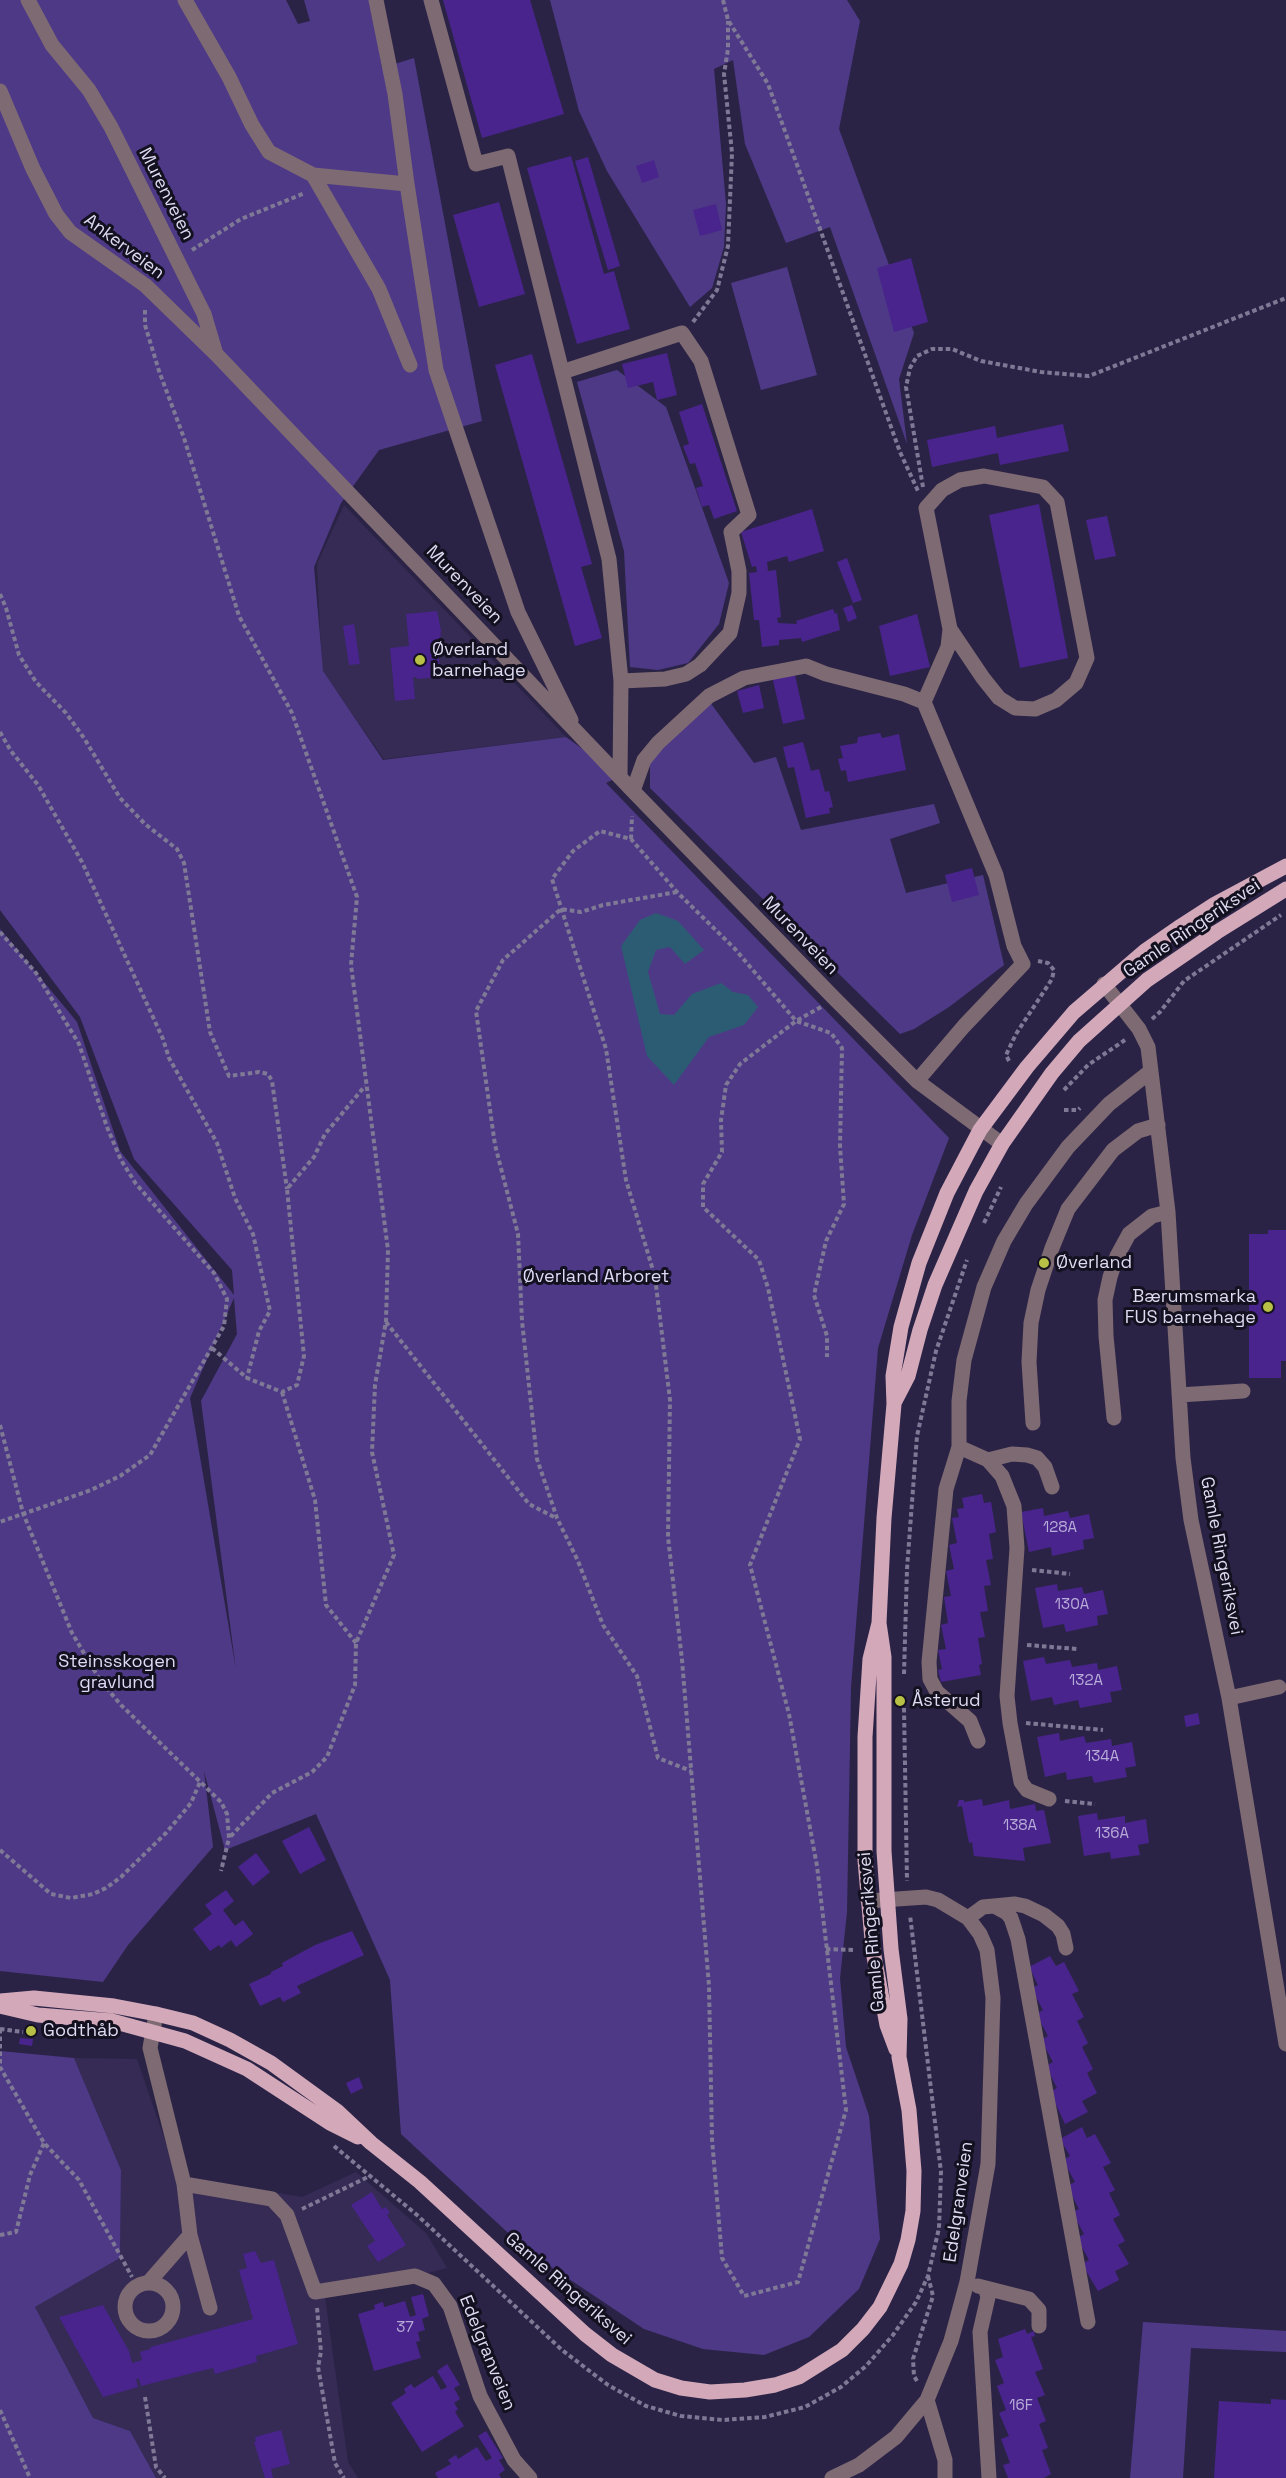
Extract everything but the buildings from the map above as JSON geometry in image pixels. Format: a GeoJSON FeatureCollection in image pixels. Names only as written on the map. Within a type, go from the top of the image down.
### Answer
{"type":"FeatureCollection","features":[{"type":"Feature","properties":{"kind":"main road","name":"Gamle Ringeriksvei"},"geometry":{"type":"LineString","coordinates":[[899,2057],[900,2019],[888,1900],[882,1796],[884,1657],[879,1623],[884,1518],[894,1404],[893,1376],[901,1328],[919,1263],[947,1193],[980,1130],[1047,1042],[1074,1012],[1145,951],[1181,926],[1215,904],[1286,866]]}},
{"type":"Feature","properties":{"kind":"main road","name":"Gamle Ringeriksvei"},"geometry":{"type":"LineString","coordinates":[[894,1404],[908,1376],[920,1330],[958,1229],[1002,1144],[1052,1073],[1079,1041],[1147,980],[1217,932],[1286,889]]}},
{"type":"Feature","properties":{"kind":"main road","name":"Gamle Ringeriksvei"},"geometry":{"type":"LineString","coordinates":[[0,2001],[34,1998],[114,2006],[156,2014],[202,2027],[271,2063],[337,2111],[371,2144],[420,2182],[585,2334],[633,2369],[655,2380],[681,2388],[710,2392],[775,2385],[799,2377],[842,2350],[863,2330],[880,2307],[902,2264],[913,2211],[914,2171],[909,2110],[899,2057],[886,2025],[883,2009],[873,1951],[865,1860],[865,1737],[870,1659],[879,1623]]}},
{"type":"Feature","properties":{"kind":"main road","name":"Gamle Ringeriksvei"},"geometry":{"type":"LineString","coordinates":[[0,2006],[38,2015],[112,2021],[185,2040],[222,2056],[277,2088],[330,2123],[371,2144]]}},
{"type":"Feature","properties":{"kind":"street","name":"Murenveien"},"geometry":{"type":"LineString","coordinates":[[28,0],[52,45],[89,90],[111,127],[204,314],[216,354],[633,792],[833,997],[917,1081],[980,1130],[1002,1144]]}},
{"type":"Feature","properties":{"kind":"street"},"geometry":{"type":"LineString","coordinates":[[185,0],[229,77],[252,125],[269,152],[316,181],[379,289],[410,365]]}},
{"type":"Feature","properties":{"kind":"street"},"geometry":{"type":"LineString","coordinates":[[376,0],[395,94],[436,370],[518,612],[578,733]]}},
{"type":"Feature","properties":{"kind":"street"},"geometry":{"type":"LineString","coordinates":[[431,0],[476,164],[508,156],[609,559],[621,681],[620,776]]}},
{"type":"Feature","properties":{"kind":"street","name":"Ankerveien"},"geometry":{"type":"LineString","coordinates":[[0,92],[33,169],[56,214],[70,232],[145,285],[216,354]]}},
{"type":"Feature","properties":{"kind":"street"},"geometry":{"type":"LineString","coordinates":[[316,181],[407,184]]}},
{"type":"Feature","properties":{"kind":"street"},"geometry":{"type":"LineString","coordinates":[[562,372],[682,333],[701,361],[749,515],[730,532],[739,571],[739,593],[730,633],[700,665],[686,674],[666,679],[621,681]]}},
{"type":"Feature","properties":{"kind":"street"},"geometry":{"type":"LineString","coordinates":[[924,702],[948,647],[951,629],[926,508],[942,490],[960,480],[984,476],[1043,487],[1057,502],[1088,658],[1076,683],[1056,700],[1035,709],[1015,708],[999,698],[951,629]]}},
{"type":"Feature","properties":{"kind":"street"},"geometry":{"type":"LineString","coordinates":[[633,792],[644,760],[658,743],[710,696],[744,678],[806,666],[826,674],[904,694],[924,702],[996,875],[1014,946],[1023,964],[964,1026],[917,1081]]}},
{"type":"Feature","properties":{"kind":"street","name":"Gamle Ringeriksvei"},"geometry":{"type":"LineString","coordinates":[[1104,984],[1140,1029],[1148,1047],[1168,1212],[1183,1458],[1191,1520],[1229,1698],[1286,2044]]}},
{"type":"Feature","properties":{"kind":"street"},"geometry":{"type":"LineString","coordinates":[[978,1742],[970,1721],[937,1692],[930,1679],[929,1662],[946,1489],[959,1447],[959,1401],[964,1360],[984,1287],[1004,1241],[1026,1204],[1068,1148],[1109,1104],[1151,1071]]}},
{"type":"Feature","properties":{"kind":"street"},"geometry":{"type":"LineString","coordinates":[[1033,1423],[1029,1362],[1031,1323],[1038,1290],[1068,1209],[1113,1150],[1138,1131],[1158,1125]]}},
{"type":"Feature","properties":{"kind":"street"},"geometry":{"type":"LineString","coordinates":[[1114,1418],[1105,1300],[1110,1277],[1117,1256],[1129,1234],[1152,1216],[1168,1212]]}},
{"type":"Feature","properties":{"kind":"street"},"geometry":{"type":"LineString","coordinates":[[1179,1395],[1243,1391]]}},
{"type":"Feature","properties":{"kind":"street"},"geometry":{"type":"LineString","coordinates":[[959,1447],[988,1460],[1002,1476],[1014,1506],[1017,1548],[1007,1696],[1010,1723],[1022,1782],[1027,1790],[1049,1799]]}},
{"type":"Feature","properties":{"kind":"street"},"geometry":{"type":"LineString","coordinates":[[988,1460],[1012,1454],[1037,1458],[1045,1467],[1052,1487]]}},
{"type":"Feature","properties":{"kind":"street"},"geometry":{"type":"LineString","coordinates":[[1229,1698],[1279,1687]]}},
{"type":"Feature","properties":{"kind":"street","name":"Edelgranveien"},"geometry":{"type":"LineString","coordinates":[[832,2478],[859,2465],[896,2436],[927,2400],[951,2341],[967,2282],[988,2164],[993,1998],[987,1950],[980,1934],[968,1918],[938,1900],[926,1897],[868,1901]]}},
{"type":"Feature","properties":{"kind":"street"},"geometry":{"type":"LineString","coordinates":[[968,1918],[983,1907],[1015,1904],[1044,1915],[1061,1930],[1066,1948]]}},
{"type":"Feature","properties":{"kind":"street"},"geometry":{"type":"LineString","coordinates":[[994,1906],[1011,1918],[1018,1940],[1088,2322]]}},
{"type":"Feature","properties":{"kind":"street"},"geometry":{"type":"LineString","coordinates":[[156,2014],[150,2048],[184,2184],[190,2235],[210,2308]]}},
{"type":"Feature","properties":{"kind":"street"},"geometry":{"type":"LineString","coordinates":[[184,2184],[272,2199],[287,2215],[315,2292]]}},
{"type":"Feature","properties":{"kind":"street"},"geometry":{"type":"LineString","coordinates":[[142,2284],[190,2235]]}},
{"type":"Feature","properties":{"kind":"street","name":"Edelgranveien"},"geometry":{"type":"LineString","coordinates":[[315,2292],[415,2276],[434,2284],[450,2306],[480,2396],[514,2460],[530,2478]]}},
{"type":"Feature","properties":{"kind":"street"},"geometry":{"type":"LineString","coordinates":[[967,2282],[1029,2299],[1039,2310],[1039,2326]]}},
{"type":"Feature","properties":{"kind":"street"},"geometry":{"type":"LineString","coordinates":[[985,2288],[988,2297],[980,2332],[989,2478]]}},
{"type":"Feature","properties":{"kind":"street"},"geometry":{"type":"LineString","coordinates":[[927,2400],[945,2460],[945,2478]]}},
{"type":"Feature","properties":{"kind":"path"},"geometry":{"type":"LineString","coordinates":[[682,333],[702,312],[717,290],[728,246],[732,153],[724,74],[729,49],[728,20],[723,0]]}},
{"type":"Feature","properties":{"kind":"path"},"geometry":{"type":"LineString","coordinates":[[728,20],[768,84],[900,452],[926,508]]}},
{"type":"Feature","properties":{"kind":"path"},"geometry":{"type":"LineString","coordinates":[[177,259],[241,219],[316,181]]}},
{"type":"Feature","properties":{"kind":"path"},"geometry":{"type":"LineString","coordinates":[[145,285],[145,325],[184,438],[239,616],[292,712],[357,897],[351,965],[388,1250],[386,1321],[375,1385],[372,1452],[394,1555],[356,1643],[355,1685],[327,1756],[312,1772],[272,1793],[229,1838]]}},
{"type":"Feature","properties":{"kind":"path"},"geometry":{"type":"LineString","coordinates":[[926,508],[906,387],[910,368],[917,356],[932,349],[952,349],[981,362],[1041,372],[1089,376],[1286,298]]}},
{"type":"Feature","properties":{"kind":"path"},"geometry":{"type":"LineString","coordinates":[[0,594],[19,655],[36,682],[66,713],[120,798],[145,824],[177,849],[184,863],[210,1032],[229,1076],[259,1072],[268,1074],[275,1089],[273,1099],[287,1189],[304,1356],[297,1385],[282,1392],[247,1378],[212,1348]]}},
{"type":"Feature","properties":{"kind":"path"},"geometry":{"type":"LineString","coordinates":[[0,732],[11,751],[38,785],[82,862],[163,1039],[169,1058],[217,1143],[235,1198],[253,1234],[270,1311],[259,1331],[247,1378]]}},
{"type":"Feature","properties":{"kind":"path"},"geometry":{"type":"LineString","coordinates":[[827,1357],[827,1336],[814,1295],[826,1241],[844,1204],[840,1146],[842,1048],[831,1033],[796,1021],[735,949],[677,892],[631,839],[600,831],[573,851],[552,879],[606,1049],[626,1180],[655,1277],[670,1400],[668,1537],[682,1660],[709,1986],[712,2139],[722,2258],[744,2296],[798,2282],[846,2110],[817,1866],[789,1714],[750,1565],[800,1439],[768,1288],[759,1260],[731,1231],[703,1207],[703,1184],[722,1152],[721,1120],[726,1085],[740,1064],[796,1021],[833,997]]}},
{"type":"Feature","properties":{"kind":"path"},"geometry":{"type":"LineString","coordinates":[[677,892],[603,905],[581,912],[561,909],[503,960],[476,1011],[495,1145],[518,1234],[522,1321],[537,1459],[557,1518],[578,1561],[603,1625],[637,1676],[658,1758],[691,1771]]}},
{"type":"Feature","properties":{"kind":"path"},"geometry":{"type":"LineString","coordinates":[[1140,1029],[1160,1012],[1184,981],[1286,912]]}},
{"type":"Feature","properties":{"kind":"path"},"geometry":{"type":"LineString","coordinates":[[0,932],[36,973],[78,1044],[107,1127],[136,1184],[214,1273],[227,1299],[224,1326],[150,1455],[120,1476],[91,1490],[0,1522]]}},
{"type":"Feature","properties":{"kind":"path"},"geometry":{"type":"LineString","coordinates":[[1011,1065],[1006,1055],[1016,1034],[1052,979],[1054,970],[1048,963],[1038,961],[1023,964]]}},
{"type":"Feature","properties":{"kind":"path"},"geometry":{"type":"LineString","coordinates":[[287,1189],[314,1156],[325,1134],[365,1086]]}},
{"type":"Feature","properties":{"kind":"path"},"geometry":{"type":"LineString","coordinates":[[386,1321],[529,1504],[557,1518]]}},
{"type":"Feature","properties":{"kind":"path"},"geometry":{"type":"LineString","coordinates":[[282,1392],[315,1500],[326,1605],[356,1643]]}},
{"type":"Feature","properties":{"kind":"path"},"geometry":{"type":"LineString","coordinates":[[0,1425],[23,1513],[72,1633],[100,1680],[121,1705],[220,1802],[227,1814],[229,1838],[221,1871]]}},
{"type":"Feature","properties":{"kind":"path"},"geometry":{"type":"LineString","coordinates":[[1016,1568],[1070,1574]]}},
{"type":"Feature","properties":{"kind":"path"},"geometry":{"type":"LineString","coordinates":[[1010,1644],[1077,1649]]}},
{"type":"Feature","properties":{"kind":"path"},"geometry":{"type":"LineString","coordinates":[[1010,1723],[1037,1723],[1103,1730]]}},
{"type":"Feature","properties":{"kind":"path"},"geometry":{"type":"LineString","coordinates":[[0,1850],[51,1894],[71,1899],[93,1894],[106,1888],[121,1876],[166,1833],[191,1803],[200,1782]]}},
{"type":"Feature","properties":{"kind":"path"},"geometry":{"type":"LineString","coordinates":[[1049,1799],[1095,1804]]}},
{"type":"Feature","properties":{"kind":"path"},"geometry":{"type":"LineString","coordinates":[[332,2145],[417,2215],[562,2350],[608,2385],[646,2406],[681,2416],[723,2420],[765,2417],[805,2407],[841,2387],[867,2366],[893,2335],[916,2302],[928,2276],[939,2228],[942,2172],[906,1869]]}},
{"type":"Feature","properties":{"kind":"path"},"geometry":{"type":"LineString","coordinates":[[0,2030],[0,2067],[44,2143],[79,2180],[142,2284]]}},
{"type":"Feature","properties":{"kind":"path"},"geometry":{"type":"LineString","coordinates":[[0,2235],[16,2232],[30,2175],[44,2143]]}},
{"type":"Feature","properties":{"kind":"path"},"geometry":{"type":"LineString","coordinates":[[287,2215],[370,2176]]}},
{"type":"Feature","properties":{"kind":"path"},"geometry":{"type":"LineString","coordinates":[[927,2400],[914,2376],[914,2359],[933,2296],[928,2276]]}},
{"type":"Feature","properties":{"kind":"path"},"geometry":{"type":"LineString","coordinates":[[315,2292],[321,2352],[318,2367],[335,2463],[344,2478]]}},
{"type":"Feature","properties":{"kind":"path"},"geometry":{"type":"LineString","coordinates":[[145,2397],[156,2467],[165,2478]]}},
{"type":"Feature","properties":{"kind":"path"},"geometry":{"type":"LineString","coordinates":[[0,2410],[30,2478]]}},
{"type":"Feature","properties":{"kind":"shaded area"},"geometry":{"type":"Polygon","coordinates":[[[344,505],[566,737],[384,759],[322,671],[317,564],[344,505]]]}},
{"type":"Feature","properties":{"kind":"shaded area"},"geometry":{"type":"Polygon","coordinates":[[[74,2058],[137,2059],[177,2176],[302,2197],[356,2172],[426,2233],[447,2268],[325,2298],[348,2462],[358,2478],[156,2478],[130,2431],[93,2418],[35,2307],[120,2258],[121,2170],[74,2058]]]}},
{"type":"Feature","properties":{"kind":"green space"},"geometry":{"type":"Polygon","coordinates":[[[0,0],[286,0],[298,24],[310,21],[304,0],[371,0],[382,68],[414,58],[482,421],[379,450],[341,503],[314,567],[323,671],[383,760],[566,737],[620,776],[606,783],[949,1138],[912,1235],[878,1348],[851,1687],[847,1912],[840,1978],[846,2047],[869,2116],[880,2239],[859,2289],[809,2337],[764,2355],[703,2349],[644,2329],[533,2255],[596,2314],[401,2134],[390,1980],[316,1814],[225,1850],[204,1771],[213,1847],[128,1945],[103,1982],[0,1971],[0,929],[77,1022],[120,1151],[234,1295],[232,1270],[134,1159],[80,1017],[0,910],[0,0]],[[234,1298],[190,1398],[236,1670],[201,1401],[237,1334],[234,1298]]]}},
{"type":"Feature","properties":{"kind":"green space"},"geometry":{"type":"Polygon","coordinates":[[[550,0],[847,0],[860,21],[839,129],[914,333],[899,379],[907,444],[830,227],[786,243],[745,144],[733,60],[714,69],[726,204],[724,247],[712,288],[690,307],[607,171],[579,111],[550,0]]]}},
{"type":"Feature","properties":{"kind":"green space"},"geometry":{"type":"Polygon","coordinates":[[[787,267],[817,375],[761,390],[731,283],[787,267]]]}},
{"type":"Feature","properties":{"kind":"green space"},"geometry":{"type":"Polygon","coordinates":[[[617,370],[666,407],[729,583],[719,624],[688,663],[658,670],[630,667],[624,551],[577,382],[617,370]]]}},
{"type":"Feature","properties":{"kind":"green space"},"geometry":{"type":"Polygon","coordinates":[[[707,698],[754,763],[776,757],[801,830],[934,804],[940,823],[890,839],[906,893],[983,875],[1004,965],[949,1007],[914,1029],[900,1034],[650,788],[650,762],[707,698]]]}},
{"type":"Feature","properties":{"kind":"green space"},"geometry":{"type":"Polygon","coordinates":[[[0,2051],[74,2058],[121,2170],[120,2258],[35,2307],[93,2418],[130,2431],[156,2478],[0,2478],[0,2051]]]}},
{"type":"Feature","properties":{"kind":"green space"},"geometry":{"type":"Polygon","coordinates":[[[1143,2322],[1286,2331],[1286,2352],[1191,2348],[1183,2478],[1130,2478],[1143,2322]]]}},
{"type":"Feature","properties":{"kind":"water"},"geometry":{"type":"Polygon","coordinates":[[[656,913],[678,921],[704,950],[685,964],[670,947],[656,950],[648,972],[660,1014],[674,1015],[692,994],[721,983],[733,992],[748,995],[758,1007],[744,1025],[709,1037],[674,1085],[647,1056],[621,946],[640,920],[656,913]]]}},
{"type":"Feature","properties":{"kind":"place","name":"Øverland barnehage"},"geometry":{"type":"Point","coordinates":[420,660]}},
{"type":"Feature","properties":{"kind":"place","name":"Øverland"},"geometry":{"type":"Point","coordinates":[1044,1263]}},
{"type":"Feature","properties":{"kind":"place","name":"Bærumsmarka FUS barnehage"},"geometry":{"type":"Point","coordinates":[1268,1307]}},
{"type":"Feature","properties":{"kind":"place","name":"Åsterud"},"geometry":{"type":"Point","coordinates":[900,1701]}},
{"type":"Feature","properties":{"kind":"place","name":"Godthåb"},"geometry":{"type":"Point","coordinates":[31,2031]}},
{"type":"Feature","properties":{"kind":"park label","name":"Øverland Arboret"},"geometry":{"type":"Point","coordinates":[596,1277]}},
{"type":"Feature","properties":{"kind":"park label","name":"Steinsskogen gravlund"},"geometry":{"type":"Point","coordinates":[117,1672]}}]}
